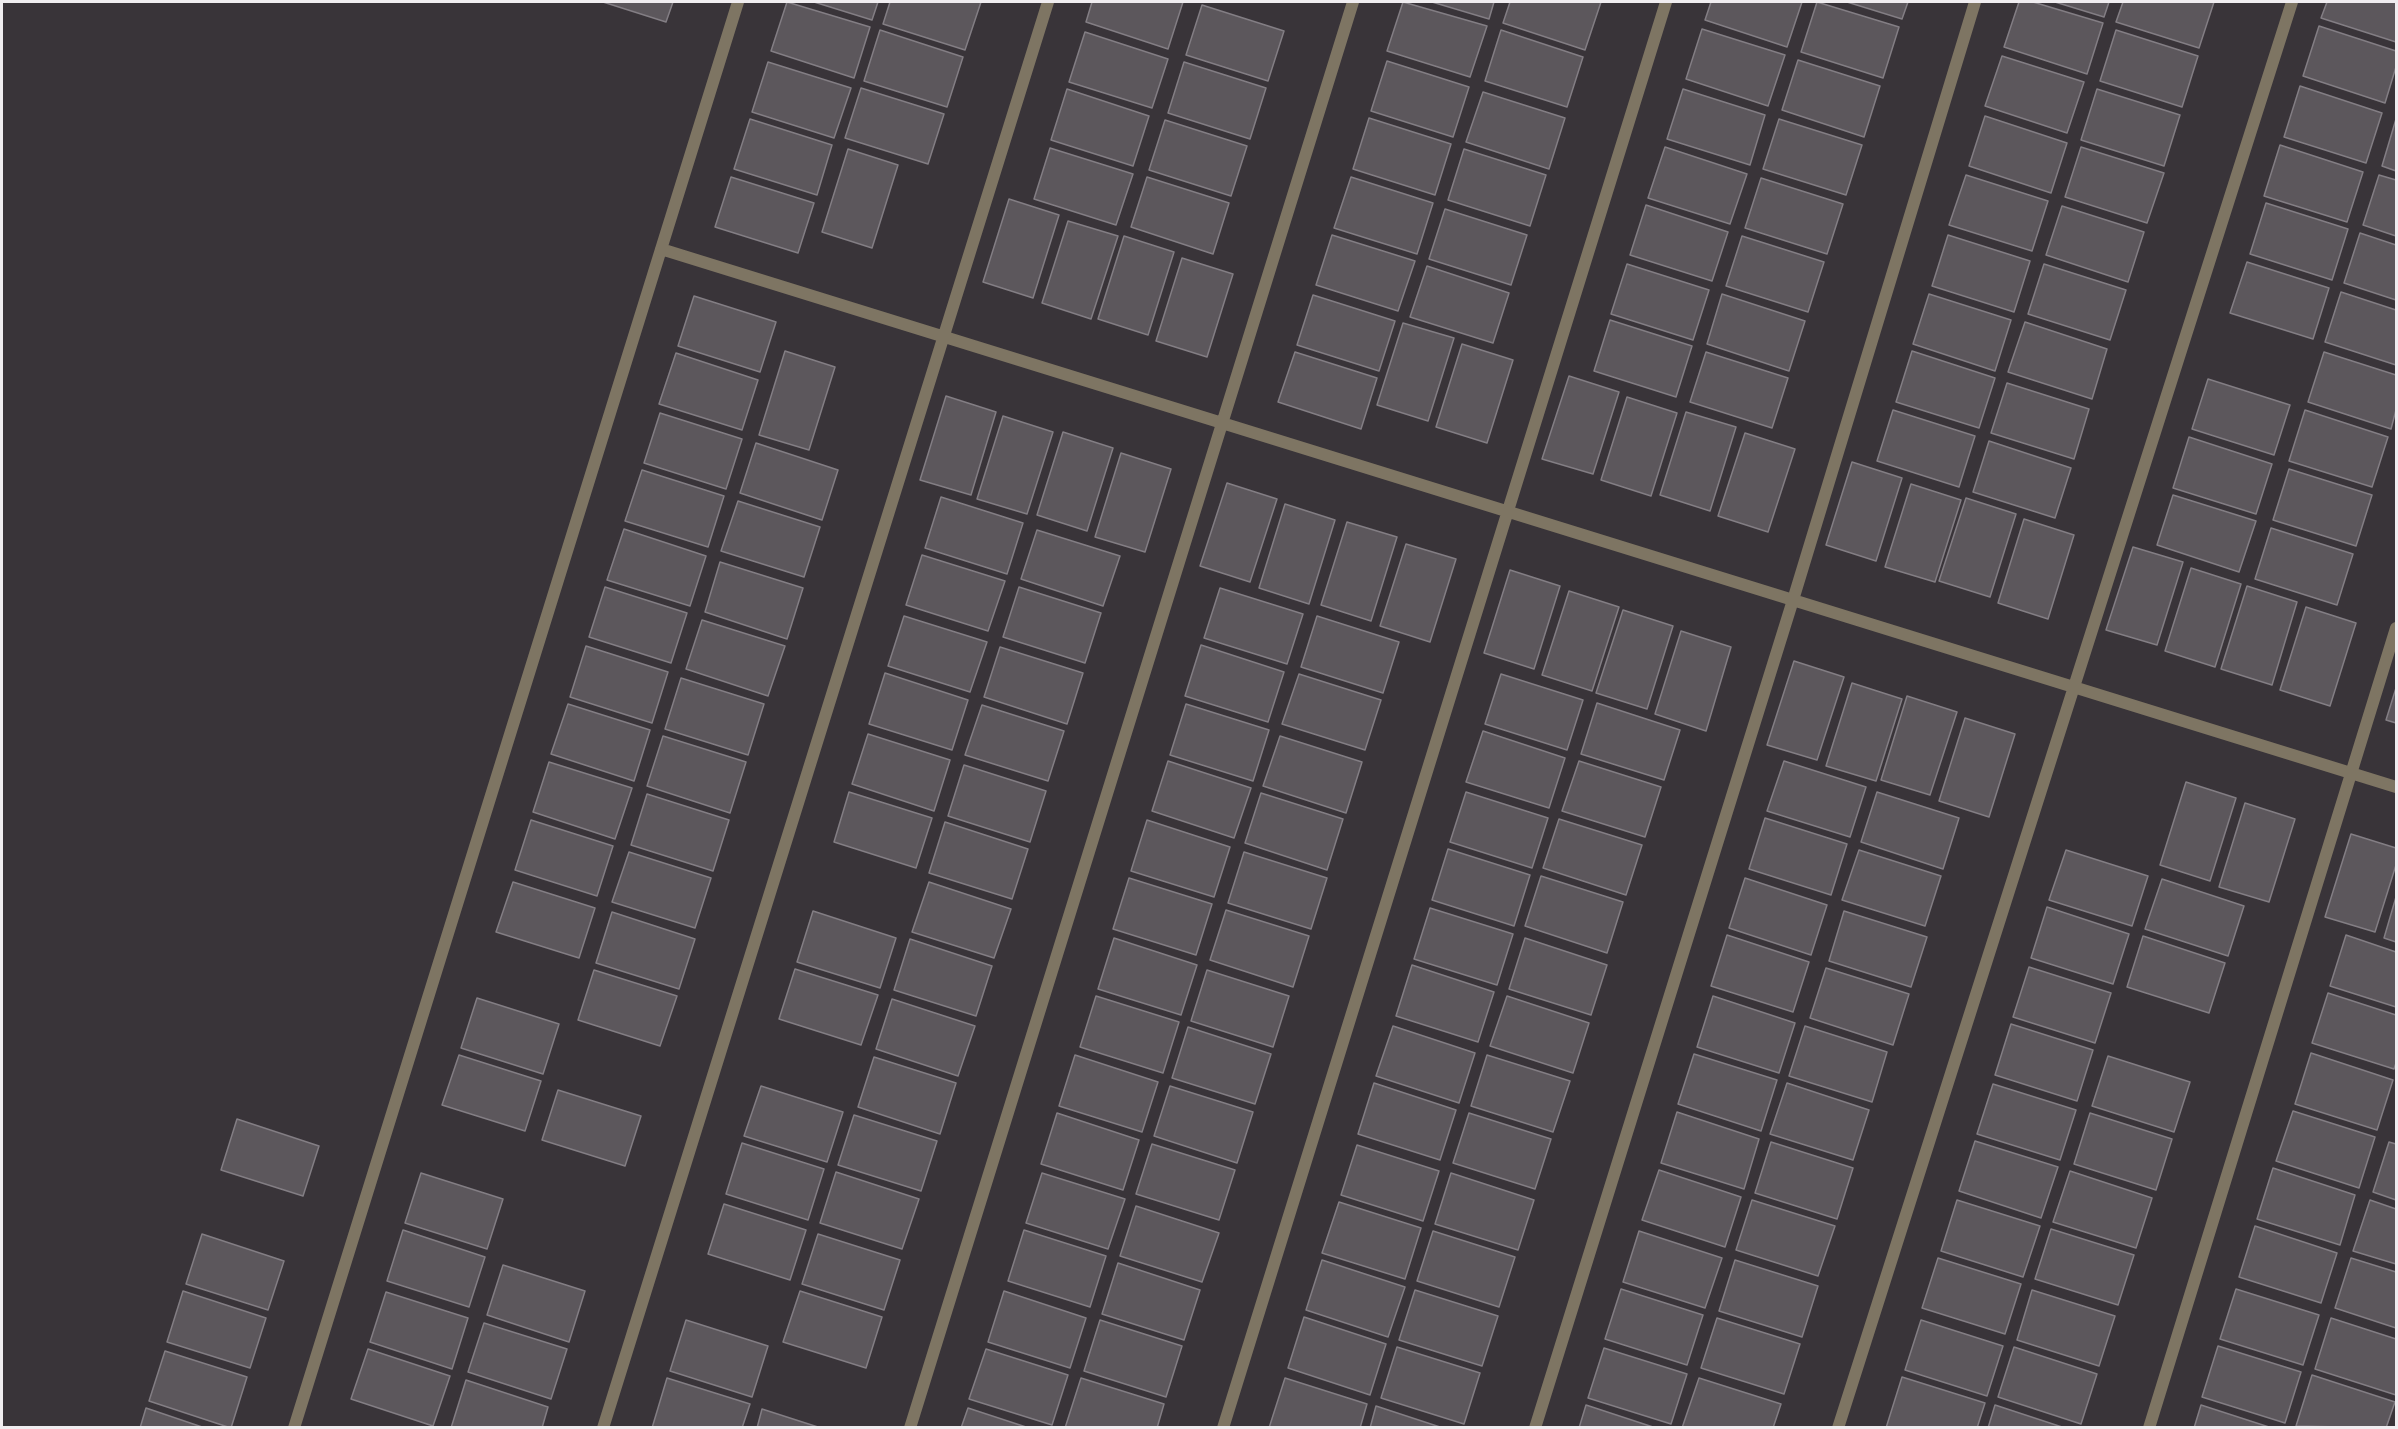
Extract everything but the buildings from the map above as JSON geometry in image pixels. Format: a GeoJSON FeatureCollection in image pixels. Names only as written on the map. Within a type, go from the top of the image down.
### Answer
{"type":"FeatureCollection","features":[{"type":"Feature","properties":{"kind":"street"},"geometry":{"type":"LineString","coordinates":[[294,1428],[738,2]]}},
{"type":"Feature","properties":{"kind":"street"},"geometry":{"type":"LineString","coordinates":[[603,1428],[1048,2]]}},
{"type":"Feature","properties":{"kind":"street"},"geometry":{"type":"LineString","coordinates":[[910,1428],[1353,2]]}},
{"type":"Feature","properties":{"kind":"street"},"geometry":{"type":"LineString","coordinates":[[1223,1428],[1666,2]]}},
{"type":"Feature","properties":{"kind":"street"},"geometry":{"type":"LineString","coordinates":[[1535,1428],[1794,600],[1975,2]]}},
{"type":"Feature","properties":{"kind":"street"},"geometry":{"type":"LineString","coordinates":[[1838,1428],[2292,2]]}},
{"type":"Feature","properties":{"kind":"street"},"geometry":{"type":"LineString","coordinates":[[661,249],[2397,788]]}},
{"type":"Feature","properties":{"kind":"street"},"geometry":{"type":"LineString","coordinates":[[2149,1428],[2397,628]]}}]}
